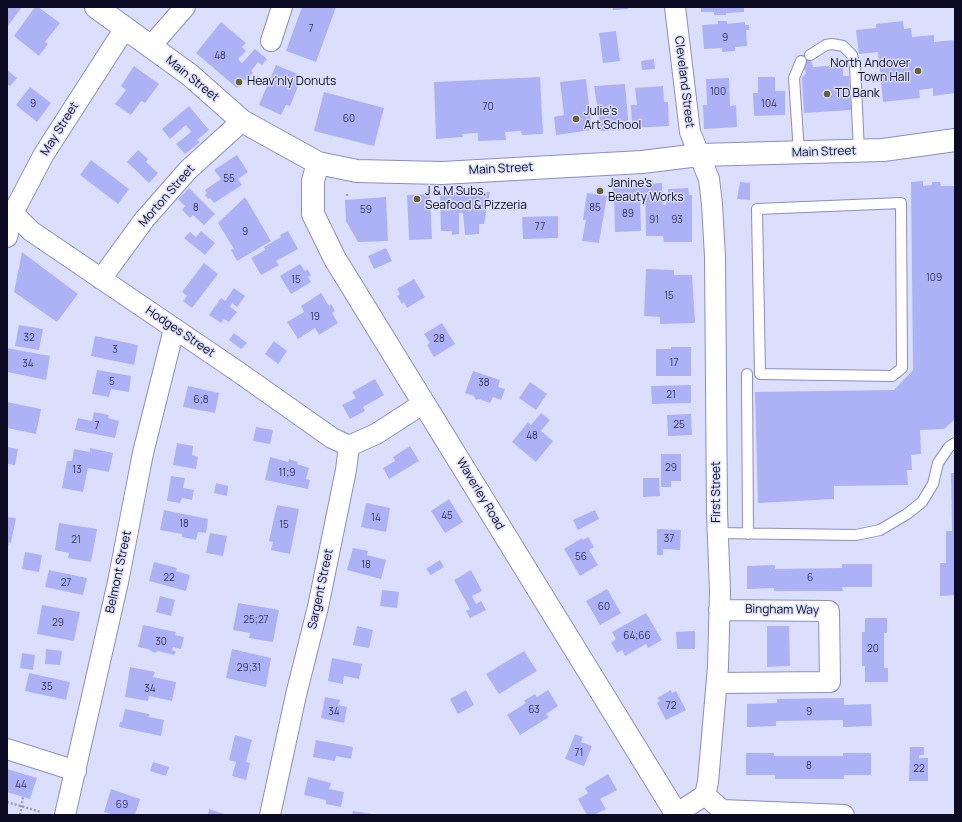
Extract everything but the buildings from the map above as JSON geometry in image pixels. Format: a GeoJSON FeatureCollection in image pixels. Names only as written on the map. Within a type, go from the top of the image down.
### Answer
{"type":"FeatureCollection","features":[{"type":"Feature","properties":{"kind":"main road","name":"Main Street"},"geometry":{"type":"LineString","coordinates":[[96,7],[190,75],[242,121],[318,163],[357,171],[425,173],[642,162],[699,156],[883,150],[955,140]]}},
{"type":"Feature","properties":{"kind":"main road","name":"Waverley Road"},"geometry":{"type":"LineString","coordinates":[[318,163],[313,181],[313,214],[335,259],[676,814]]}},
{"type":"Feature","properties":{"kind":"street"},"geometry":{"type":"LineString","coordinates":[[151,46],[185,7]]}},
{"type":"Feature","properties":{"kind":"street"},"geometry":{"type":"LineString","coordinates":[[271,41],[282,7]]}},
{"type":"Feature","properties":{"kind":"street","name":"Cleveland Street"},"geometry":{"type":"LineString","coordinates":[[675,7],[690,132],[699,156]]}},
{"type":"Feature","properties":{"kind":"street","name":"May Street"},"geometry":{"type":"LineString","coordinates":[[7,237],[13,213],[44,154],[71,109],[118,39],[128,29]]}},
{"type":"Feature","properties":{"kind":"street","name":"Morton Street"},"geometry":{"type":"LineString","coordinates":[[101,279],[144,220],[188,170],[242,121]]}},
{"type":"Feature","properties":{"kind":"street","name":"First Street"},"geometry":{"type":"LineString","coordinates":[[699,156],[709,179],[714,255],[719,610],[717,683],[711,758],[705,795]]}},
{"type":"Feature","properties":{"kind":"street","name":"Hodges Street"},"geometry":{"type":"LineString","coordinates":[[13,213],[31,231],[332,438],[349,446]]}},
{"type":"Feature","properties":{"kind":"street","name":"Belmont Street"},"geometry":{"type":"LineString","coordinates":[[65,815],[118,582],[143,454],[174,329]]}},
{"type":"Feature","properties":{"kind":"street"},"geometry":{"type":"LineString","coordinates":[[349,446],[376,434],[424,403]]}},
{"type":"Feature","properties":{"kind":"street","name":"Sargent Street"},"geometry":{"type":"LineString","coordinates":[[270,815],[296,694],[318,607],[346,470],[349,446]]}},
{"type":"Feature","properties":{"kind":"street","name":"Bingham Way"},"geometry":{"type":"LineString","coordinates":[[717,683],[830,682],[829,611],[719,610]]}},
{"type":"Feature","properties":{"kind":"street"},"geometry":{"type":"LineString","coordinates":[[7,749],[76,771]]}},
{"type":"Feature","properties":{"kind":"street"},"geometry":{"type":"LineString","coordinates":[[676,814],[705,795],[722,810],[844,815]]}},
{"type":"Feature","properties":{"kind":"lane"},"geometry":{"type":"LineString","coordinates":[[810,55],[826,45],[832,44],[843,46],[852,55],[855,66],[859,151]]}},
{"type":"Feature","properties":{"kind":"lane"},"geometry":{"type":"LineString","coordinates":[[799,153],[794,78],[801,61]]}},
{"type":"Feature","properties":{"kind":"lane"},"geometry":{"type":"LineString","coordinates":[[901,203],[902,368],[892,376],[760,374],[757,209],[901,203]]}},
{"type":"Feature","properties":{"kind":"lane"},"geometry":{"type":"LineString","coordinates":[[747,374],[748,534]]}},
{"type":"Feature","properties":{"kind":"lane"},"geometry":{"type":"LineString","coordinates":[[717,533],[856,535],[880,530],[907,514],[922,502],[933,484],[938,463],[955,442]]}},
{"type":"Feature","properties":{"kind":"path"},"geometry":{"type":"LineString","coordinates":[[20,815],[23,797]]}},
{"type":"Feature","properties":{"kind":"path"},"geometry":{"type":"LineString","coordinates":[[7,802],[41,812]]}},
{"type":"Feature","properties":{"kind":"place","name":"North Andover Town Hall"},"geometry":{"type":"Point","coordinates":[918,71]}},
{"type":"Feature","properties":{"kind":"place","name":"Heav'nly Donuts"},"geometry":{"type":"Point","coordinates":[239,82]}},
{"type":"Feature","properties":{"kind":"place","name":"TD Bank"},"geometry":{"type":"Point","coordinates":[827,94]}},
{"type":"Feature","properties":{"kind":"place","name":"Julie’s Art School"},"geometry":{"type":"Point","coordinates":[576,119]}},
{"type":"Feature","properties":{"kind":"place","name":"Janine's Beauty Works"},"geometry":{"type":"Point","coordinates":[600,191]}},
{"type":"Feature","properties":{"kind":"place","name":"J & M Subs, Seafood & Pizzeria"},"geometry":{"type":"Point","coordinates":[417,199]}}]}
